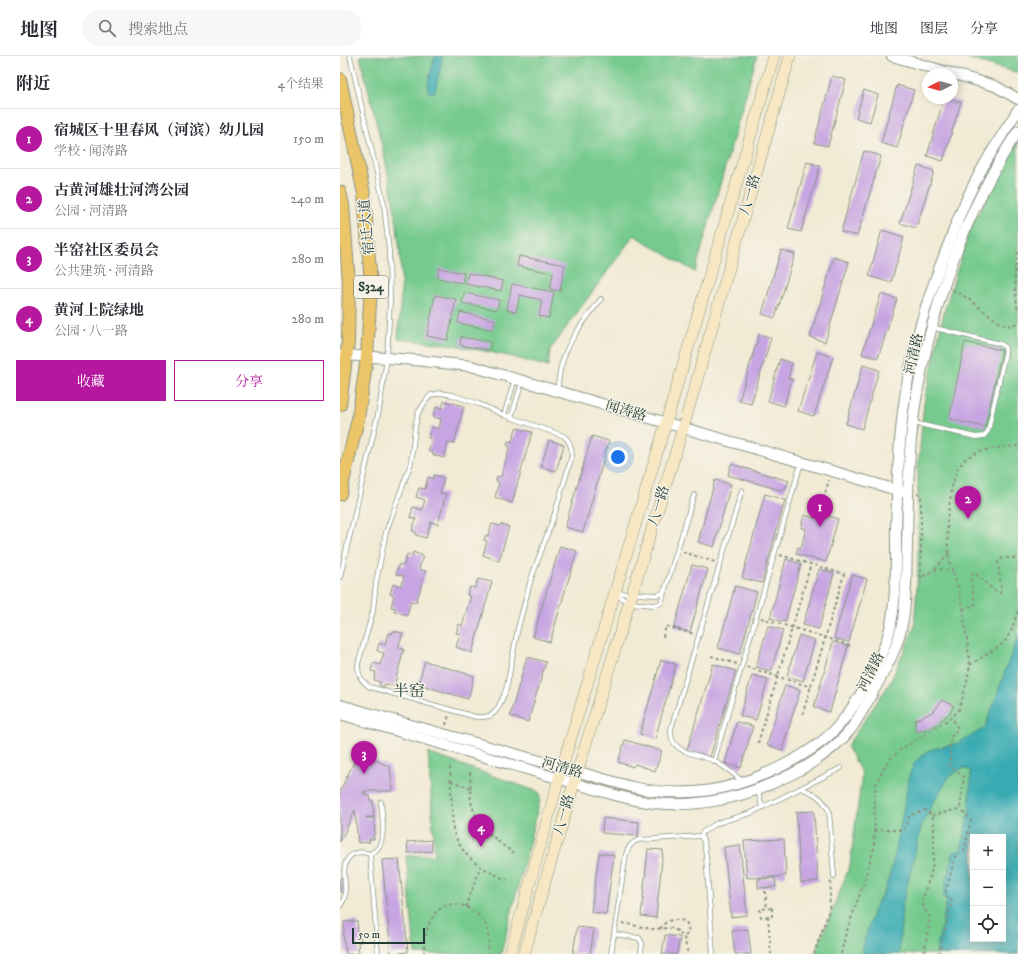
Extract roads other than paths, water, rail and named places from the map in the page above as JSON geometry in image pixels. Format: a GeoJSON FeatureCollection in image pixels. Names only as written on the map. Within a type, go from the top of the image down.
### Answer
{"type":"FeatureCollection","features":[{"type":"Feature","properties":{"kind":"main road","name":"八一路"},"geometry":{"type":"LineString","coordinates":[[510,954],[560,773],[666,424],[774,56]]}},
{"type":"Feature","properties":{"kind":"main road","name":"八一路"},"geometry":{"type":"LineString","coordinates":[[524,954],[577,772],[683,428],[790,56]]}},
{"type":"Feature","properties":{"kind":"main road","name":"宿迁大道"},"geometry":{"type":"LineString","coordinates":[[340,79],[364,194],[371,284],[367,357],[358,419],[340,494]]}},
{"type":"Feature","properties":{"kind":"main road","name":"宿迁大道"},"geometry":{"type":"LineString","coordinates":[[340,192],[343,205],[349,282],[348,343],[343,356],[340,405]]}},
{"type":"Feature","properties":{"kind":"street"},"geometry":{"type":"LineString","coordinates":[[892,56],[995,86],[1018,99]]}},
{"type":"Feature","properties":{"kind":"street","name":"河清路"},"geometry":{"type":"LineString","coordinates":[[340,705],[560,773],[574,783],[638,801],[669,804],[703,802],[746,795],[769,786],[806,767],[833,747],[850,729],[890,661],[901,630],[906,582],[902,419],[911,361],[919,330],[934,281],[973,186],[988,157],[1018,110]]}},
{"type":"Feature","properties":{"kind":"street","name":"河清路"},"geometry":{"type":"LineString","coordinates":[[340,714],[560,773],[577,772],[632,787],[662,792],[695,792],[744,783],[760,777],[797,758],[818,744],[838,726],[864,688],[880,656],[891,625],[903,492],[912,422],[917,389],[931,327],[944,286],[973,212],[989,180],[1018,131]]}},
{"type":"Feature","properties":{"kind":"street","name":"闻涛路"},"geometry":{"type":"LineString","coordinates":[[343,356],[387,358],[471,366],[903,492]]}},
{"type":"Feature","properties":{"kind":"lane"},"geometry":{"type":"LineString","coordinates":[[340,577],[379,410],[387,358],[390,301],[389,251],[384,204],[350,56]]}},
{"type":"Feature","properties":{"kind":"lane"},"geometry":{"type":"LineString","coordinates":[[557,391],[562,363],[571,339],[601,299]]}},
{"type":"Feature","properties":{"kind":"lane"},"geometry":{"type":"LineString","coordinates":[[912,422],[976,437],[984,436],[988,431],[1006,349],[1001,344],[931,327]]}},
{"type":"Feature","properties":{"kind":"lane"},"geometry":{"type":"LineString","coordinates":[[504,415],[518,380]]}},
{"type":"Feature","properties":{"kind":"lane"},"geometry":{"type":"LineString","coordinates":[[511,418],[518,380]]}},
{"type":"Feature","properties":{"kind":"lane"},"geometry":{"type":"LineString","coordinates":[[440,393],[452,395],[479,404],[504,415],[564,436],[570,443],[572,456],[554,516],[531,579],[514,647],[507,686],[498,708],[490,716],[476,717],[370,687],[364,683],[361,678],[358,671],[358,664],[373,611],[376,582],[386,532],[411,463],[418,413],[431,395],[440,393]]}},
{"type":"Feature","properties":{"kind":"lane"},"geometry":{"type":"LineString","coordinates":[[714,761],[801,463]]}},
{"type":"Feature","properties":{"kind":"lane"},"geometry":{"type":"LineString","coordinates":[[742,490],[671,729],[671,735],[674,741],[684,752],[714,761],[744,783]]}},
{"type":"Feature","properties":{"kind":"lane"},"geometry":{"type":"LineString","coordinates":[[615,593],[631,599],[659,605],[663,601],[694,496]]}},
{"type":"Feature","properties":{"kind":"lane"},"geometry":{"type":"LineString","coordinates":[[615,593],[631,599],[662,593],[667,586]]}},
{"type":"Feature","properties":{"kind":"lane"},"geometry":{"type":"LineString","coordinates":[[701,836],[703,832],[717,823],[751,814],[762,807],[841,768]]}},
{"type":"Feature","properties":{"kind":"lane"},"geometry":{"type":"LineString","coordinates":[[801,788],[817,795],[824,801],[829,811],[834,876]]}},
{"type":"Feature","properties":{"kind":"lane"},"geometry":{"type":"LineString","coordinates":[[758,790],[762,807]]}},
{"type":"Feature","properties":{"kind":"lane"},"geometry":{"type":"LineString","coordinates":[[370,854],[378,849],[380,842],[382,832],[382,802]]}},
{"type":"Feature","properties":{"kind":"lane"},"geometry":{"type":"LineString","coordinates":[[611,954],[628,848],[633,842],[638,840],[701,836]]}},
{"type":"Feature","properties":{"kind":"lane"},"geometry":{"type":"LineString","coordinates":[[701,836],[704,842],[706,856],[713,954]]}},
{"type":"Feature","properties":{"kind":"lane"},"geometry":{"type":"LineString","coordinates":[[340,906],[343,903],[346,894],[345,866],[349,857],[356,852],[366,852],[370,854]]}},
{"type":"Feature","properties":{"kind":"lane"},"geometry":{"type":"LineString","coordinates":[[370,854],[378,954]]}},
{"type":"Feature","properties":{"kind":"lane"},"geometry":{"type":"LineString","coordinates":[[614,934],[639,938],[642,943],[641,954]]}},
{"type":"Feature","properties":{"kind":"water"},"geometry":{"type":"Polygon","coordinates":[[[435,56],[443,56],[435,91],[432,93],[428,91],[428,83],[435,56]]]}},
{"type":"Feature","properties":{"kind":"water"},"geometry":{"type":"Polygon","coordinates":[[[1018,635],[1018,954],[936,954],[947,900],[943,896],[954,852],[961,850],[969,811],[971,771],[963,768],[949,777],[922,824],[902,906],[899,954],[862,954],[862,948],[874,909],[885,890],[890,874],[897,845],[910,773],[915,762],[929,750],[958,743],[985,728],[1018,635]]]}},
{"type":"Feature","properties":{"kind":"place","name":"古黄河雄壮河湾公园"},"geometry":{"type":"Point","coordinates":[968,519]}},
{"type":"Feature","properties":{"kind":"place","name":"宿城区十里春风（河滨）幼儿园"},"geometry":{"type":"Point","coordinates":[820,527]}},
{"type":"Feature","properties":{"kind":"place","name":"半窑社区委员会"},"geometry":{"type":"Point","coordinates":[364,774]}},
{"type":"Feature","properties":{"kind":"place","name":"黄河上院绿地"},"geometry":{"type":"Point","coordinates":[481,847]}},
{"type":"Feature","properties":{"kind":"district","name":"半窑"},"geometry":{"type":"Point","coordinates":[409,691]}}]}
